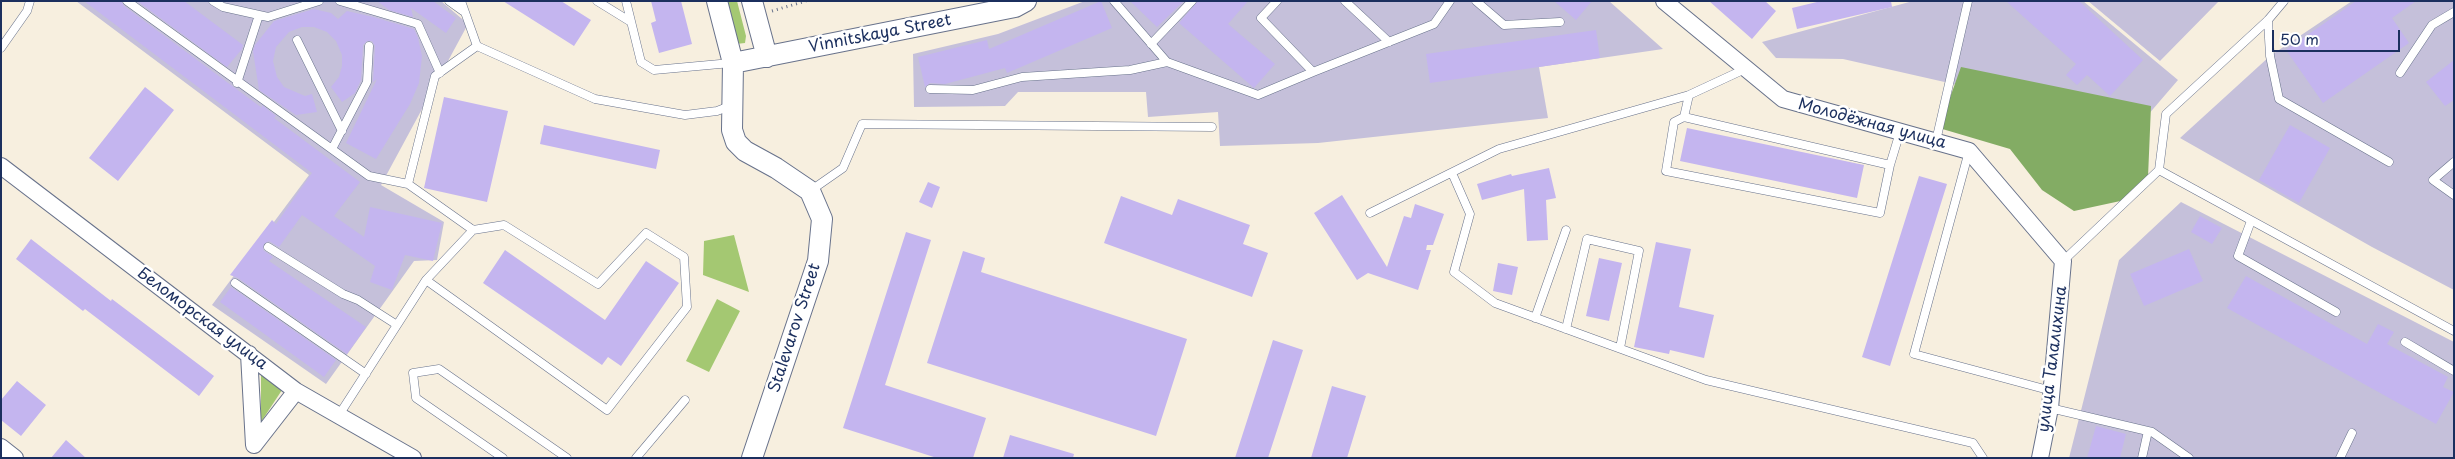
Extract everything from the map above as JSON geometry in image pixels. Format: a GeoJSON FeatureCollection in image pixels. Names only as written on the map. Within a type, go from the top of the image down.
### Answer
{"type":"FeatureCollection","features":[{"type":"Feature","properties":{"kind":"street"},"geometry":{"type":"LineString","coordinates":[[717,1],[733,63],[732,130],[736,142],[745,151],[776,168],[810,191]]}},
{"type":"Feature","properties":{"kind":"street"},"geometry":{"type":"LineString","coordinates":[[752,1],[766,57]]}},
{"type":"Feature","properties":{"kind":"street","name":"Vinnitskaya Street"},"geometry":{"type":"LineString","coordinates":[[733,63],[1015,6],[1026,1]]}},
{"type":"Feature","properties":{"kind":"street","name":"Молодёжная улица"},"geometry":{"type":"LineString","coordinates":[[1664,1],[1783,99],[1969,151],[2063,261]]}},
{"type":"Feature","properties":{"kind":"street","name":"Беломорская улица"},"geometry":{"type":"LineString","coordinates":[[1,166],[296,391],[413,458]]}},
{"type":"Feature","properties":{"kind":"street","name":"Stalevarov Street"},"geometry":{"type":"LineString","coordinates":[[752,458],[818,261],[822,219],[810,191]]}},
{"type":"Feature","properties":{"kind":"street","name":"улица Талалихина"},"geometry":{"type":"LineString","coordinates":[[2040,458],[2052,391],[2063,261]]}},
{"type":"Feature","properties":{"kind":"street"},"geometry":{"type":"LineString","coordinates":[[249,354],[253,452]]}},
{"type":"Feature","properties":{"kind":"street"},"geometry":{"type":"LineString","coordinates":[[253,452],[296,391]]}},
{"type":"Feature","properties":{"kind":"street"},"geometry":{"type":"LineString","coordinates":[[1,447],[15,458]]}},
{"type":"Feature","properties":{"kind":"lane"},"geometry":{"type":"LineString","coordinates":[[1,48],[27,11],[30,1]]}},
{"type":"Feature","properties":{"kind":"lane"},"geometry":{"type":"LineString","coordinates":[[127,1],[237,83],[369,176],[408,184],[473,230]]}},
{"type":"Feature","properties":{"kind":"lane"},"geometry":{"type":"LineString","coordinates":[[213,1],[223,7],[268,16],[315,2]]}},
{"type":"Feature","properties":{"kind":"lane"},"geometry":{"type":"LineString","coordinates":[[340,1],[418,24],[440,73]]}},
{"type":"Feature","properties":{"kind":"lane"},"geometry":{"type":"LineString","coordinates":[[449,1],[463,11]]}},
{"type":"Feature","properties":{"kind":"lane"},"geometry":{"type":"LineString","coordinates":[[461,1],[477,46],[595,98],[685,115],[717,111],[732,105]]}},
{"type":"Feature","properties":{"kind":"lane"},"geometry":{"type":"LineString","coordinates":[[597,1],[631,22]]}},
{"type":"Feature","properties":{"kind":"lane"},"geometry":{"type":"LineString","coordinates":[[626,1],[641,62],[654,70],[733,63]]}},
{"type":"Feature","properties":{"kind":"lane"},"geometry":{"type":"LineString","coordinates":[[1114,1],[1167,62],[1258,95],[1434,24],[1450,1]]}},
{"type":"Feature","properties":{"kind":"lane"},"geometry":{"type":"LineString","coordinates":[[1151,44],[1192,1]]}},
{"type":"Feature","properties":{"kind":"lane"},"geometry":{"type":"LineString","coordinates":[[1277,1],[1261,18],[1314,72]]}},
{"type":"Feature","properties":{"kind":"lane"},"geometry":{"type":"LineString","coordinates":[[1345,1],[1389,42]]}},
{"type":"Feature","properties":{"kind":"lane"},"geometry":{"type":"LineString","coordinates":[[1476,1],[1504,26],[1560,22]]}},
{"type":"Feature","properties":{"kind":"lane"},"geometry":{"type":"LineString","coordinates":[[1936,141],[1968,1]]}},
{"type":"Feature","properties":{"kind":"lane"},"geometry":{"type":"LineString","coordinates":[[2063,261],[2160,170],[2166,114],[2268,20],[2284,1]]}},
{"type":"Feature","properties":{"kind":"lane"},"geometry":{"type":"LineString","coordinates":[[2400,73],[2432,25],[2454,12]]}},
{"type":"Feature","properties":{"kind":"lane"},"geometry":{"type":"LineString","coordinates":[[237,83],[259,15]]}},
{"type":"Feature","properties":{"kind":"lane"},"geometry":{"type":"LineString","coordinates":[[2268,20],[2270,56],[2279,99],[2389,162]]}},
{"type":"Feature","properties":{"kind":"lane"},"geometry":{"type":"LineString","coordinates":[[297,40],[342,131]]}},
{"type":"Feature","properties":{"kind":"lane"},"geometry":{"type":"LineString","coordinates":[[332,149],[367,82],[369,46]]}},
{"type":"Feature","properties":{"kind":"lane"},"geometry":{"type":"LineString","coordinates":[[408,184],[435,76],[477,46]]}},
{"type":"Feature","properties":{"kind":"lane"},"geometry":{"type":"LineString","coordinates":[[930,89],[973,90],[1022,77],[1130,70],[1167,62]]}},
{"type":"Feature","properties":{"kind":"lane"},"geometry":{"type":"LineString","coordinates":[[1370,213],[1499,149],[1689,95],[1747,68]]}},
{"type":"Feature","properties":{"kind":"lane"},"geometry":{"type":"LineString","coordinates":[[1684,117],[1689,95]]}},
{"type":"Feature","properties":{"kind":"lane"},"geometry":{"type":"LineString","coordinates":[[1890,165],[1684,117],[1674,122],[1666,171],[1880,213],[1890,165],[1900,132]]}},
{"type":"Feature","properties":{"kind":"lane"},"geometry":{"type":"LineString","coordinates":[[810,191],[843,168],[862,124],[1212,128]]}},
{"type":"Feature","properties":{"kind":"lane"},"geometry":{"type":"LineString","coordinates":[[1969,151],[1914,354],[2052,391]]}},
{"type":"Feature","properties":{"kind":"lane"},"geometry":{"type":"LineString","coordinates":[[2454,162],[2433,180],[2454,195]]}},
{"type":"Feature","properties":{"kind":"lane"},"geometry":{"type":"LineString","coordinates":[[2160,170],[2454,331]]}},
{"type":"Feature","properties":{"kind":"lane"},"geometry":{"type":"LineString","coordinates":[[1452,173],[1470,214],[1454,272],[1495,303],[1706,380],[1974,443],[1983,458]]}},
{"type":"Feature","properties":{"kind":"lane"},"geometry":{"type":"LineString","coordinates":[[2251,220],[2238,256],[2336,312]]}},
{"type":"Feature","properties":{"kind":"lane"},"geometry":{"type":"LineString","coordinates":[[339,415],[426,280],[473,230],[504,225],[598,284],[646,233],[684,257],[688,307],[607,410],[426,280]]}},
{"type":"Feature","properties":{"kind":"lane"},"geometry":{"type":"LineString","coordinates":[[1536,318],[1566,230]]}},
{"type":"Feature","properties":{"kind":"lane"},"geometry":{"type":"LineString","coordinates":[[1566,329],[1587,239],[1639,251],[1620,348]]}},
{"type":"Feature","properties":{"kind":"lane"},"geometry":{"type":"LineString","coordinates":[[268,247],[343,294],[358,300],[398,325]]}},
{"type":"Feature","properties":{"kind":"lane"},"geometry":{"type":"LineString","coordinates":[[235,283],[366,374]]}},
{"type":"Feature","properties":{"kind":"lane"},"geometry":{"type":"LineString","coordinates":[[2405,342],[2454,371]]}},
{"type":"Feature","properties":{"kind":"lane"},"geometry":{"type":"LineString","coordinates":[[503,458],[416,398],[413,373],[439,369],[568,458]]}},
{"type":"Feature","properties":{"kind":"lane"},"geometry":{"type":"LineString","coordinates":[[636,458],[685,400]]}},
{"type":"Feature","properties":{"kind":"lane"},"geometry":{"type":"LineString","coordinates":[[2050,408],[2148,431],[2189,458]]}},
{"type":"Feature","properties":{"kind":"lane"},"geometry":{"type":"LineString","coordinates":[[2142,458],[2148,431]]}},
{"type":"Feature","properties":{"kind":"lane"},"geometry":{"type":"LineString","coordinates":[[2340,458],[2352,433]]}},
{"type":"Feature","properties":{"kind":"path"},"geometry":{"type":"LineString","coordinates":[[771,11],[806,1]]}},
{"type":"Feature","properties":{"kind":"shaded area"},"geometry":{"type":"Polygon","coordinates":[[[76,1],[441,1],[468,24],[381,185],[444,222],[437,260],[414,261],[326,384],[212,305],[309,175],[76,1]]]}},
{"type":"Feature","properties":{"kind":"shaded area"},"geometry":{"type":"Polygon","coordinates":[[[1085,1],[1609,1],[1663,49],[1539,67],[1548,118],[1318,143],[1220,146],[1218,112],[1148,117],[1146,92],[1018,92],[1005,106],[914,107],[913,54],[998,34],[1085,1]]]}},
{"type":"Feature","properties":{"kind":"shaded area"},"geometry":{"type":"Polygon","coordinates":[[[1913,1],[2083,1],[2178,80],[2135,130],[1949,83],[1843,59],[1776,58],[1762,42],[1913,1]]]}},
{"type":"Feature","properties":{"kind":"shaded area"},"geometry":{"type":"Polygon","coordinates":[[[2088,1],[2219,1],[2160,61],[2088,1]]]}},
{"type":"Feature","properties":{"kind":"shaded area"},"geometry":{"type":"Polygon","coordinates":[[[2352,1],[2454,1],[2454,290],[2372,247],[2180,138],[2270,56],[2352,1]]]}},
{"type":"Feature","properties":{"kind":"shaded area"},"geometry":{"type":"Polygon","coordinates":[[[2181,202],[2454,342],[2454,458],[2069,458],[2119,260],[2181,202]]]}},
{"type":"Feature","properties":{"kind":"green space"},"geometry":{"type":"Polygon","coordinates":[[[722,1],[737,1],[746,36],[745,43],[736,44],[722,1]]]}},
{"type":"Feature","properties":{"kind":"green space"},"geometry":{"type":"Polygon","coordinates":[[[1961,67],[2151,106],[2148,177],[2125,200],[2074,211],[2042,190],[2010,149],[1939,128],[1961,67]]]}},
{"type":"Feature","properties":{"kind":"green space"},"geometry":{"type":"Polygon","coordinates":[[[734,235],[749,292],[703,275],[704,241],[734,235]]]}},
{"type":"Feature","properties":{"kind":"green space"},"geometry":{"type":"Polygon","coordinates":[[[717,299],[740,311],[709,372],[686,361],[717,299]]]}},
{"type":"Feature","properties":{"kind":"green space"},"geometry":{"type":"Polygon","coordinates":[[[261,373],[282,390],[261,422],[261,373]]]}},
{"type":"Feature","properties":{"kind":"building"},"geometry":{"type":"Polygon","coordinates":[[[84,1],[121,1],[124,6],[262,108],[262,105],[276,116],[274,118],[360,182],[334,216],[364,237],[370,207],[442,223],[433,261],[405,255],[392,290],[370,282],[375,266],[302,215],[279,247],[269,241],[264,244],[263,250],[273,257],[269,261],[366,327],[347,354],[238,278],[230,275],[272,220],[276,224],[312,173],[84,1]]]}},
{"type":"Feature","properties":{"kind":"building"},"geometry":{"type":"Polygon","coordinates":[[[137,1],[184,1],[243,45],[242,49],[227,67],[137,1]]]}},
{"type":"Feature","properties":{"kind":"building"},"geometry":{"type":"Polygon","coordinates":[[[377,1],[433,1],[456,18],[446,33],[411,8],[413,17],[389,10],[377,1]]]}},
{"type":"Feature","properties":{"kind":"building"},"geometry":{"type":"Polygon","coordinates":[[[503,1],[561,1],[591,20],[574,46],[503,1]]]}},
{"type":"Feature","properties":{"kind":"building"},"geometry":{"type":"Polygon","coordinates":[[[651,1],[681,1],[692,44],[659,53],[651,23],[656,21],[651,1]]]}},
{"type":"Feature","properties":{"kind":"building"},"geometry":{"type":"Polygon","coordinates":[[[1101,1],[1112,28],[1007,73],[1005,68],[945,84],[930,83],[925,87],[918,57],[987,40],[989,49],[1101,1]]]}},
{"type":"Feature","properties":{"kind":"building"},"geometry":{"type":"Polygon","coordinates":[[[1130,1],[1184,1],[1157,27],[1130,1]]]}},
{"type":"Feature","properties":{"kind":"building"},"geometry":{"type":"Polygon","coordinates":[[[1198,1],[1248,1],[1228,24],[1275,64],[1254,88],[1179,23],[1198,1]]]}},
{"type":"Feature","properties":{"kind":"building"},"geometry":{"type":"Polygon","coordinates":[[[1554,1],[1592,1],[1576,20],[1554,1]]]}},
{"type":"Feature","properties":{"kind":"building"},"geometry":{"type":"Polygon","coordinates":[[[1709,1],[1765,1],[1776,11],[1752,39],[1709,1]]]}},
{"type":"Feature","properties":{"kind":"building"},"geometry":{"type":"Polygon","coordinates":[[[1821,1],[1891,1],[1892,7],[1797,29],[1792,8],[1821,1]]]}},
{"type":"Feature","properties":{"kind":"building"},"geometry":{"type":"Polygon","coordinates":[[[2006,1],[2079,1],[2143,60],[2110,96],[2087,75],[2077,85],[2066,75],[2076,64],[2006,1]]]}},
{"type":"Feature","properties":{"kind":"building"},"geometry":{"type":"Polygon","coordinates":[[[2356,1],[2416,1],[2392,18],[2409,43],[2323,103],[2286,50],[2356,1]]]}},
{"type":"Feature","properties":{"kind":"building"},"geometry":{"type":"Polygon","coordinates":[[[314,9],[331,13],[338,19],[347,11],[373,17],[414,29],[418,38],[422,56],[419,83],[410,104],[376,159],[346,143],[377,79],[373,82],[375,46],[372,41],[367,41],[363,45],[361,80],[355,93],[342,102],[331,87],[339,77],[342,55],[336,41],[327,32],[314,27],[302,27],[289,32],[276,47],[273,61],[277,77],[284,87],[305,96],[312,94],[317,112],[296,115],[259,90],[253,51],[255,45],[274,21],[314,9]]]}},
{"type":"Feature","properties":{"kind":"building"},"geometry":{"type":"Polygon","coordinates":[[[1596,30],[1600,58],[1430,83],[1426,54],[1596,30]]]}},
{"type":"Feature","properties":{"kind":"building"},"geometry":{"type":"Polygon","coordinates":[[[2454,60],[2454,100],[2445,106],[2426,82],[2454,60]]]}},
{"type":"Feature","properties":{"kind":"building"},"geometry":{"type":"Polygon","coordinates":[[[145,87],[174,110],[118,181],[89,158],[145,87]]]}},
{"type":"Feature","properties":{"kind":"building"},"geometry":{"type":"Polygon","coordinates":[[[444,97],[508,111],[487,202],[424,188],[444,97]]]}},
{"type":"Feature","properties":{"kind":"building"},"geometry":{"type":"Polygon","coordinates":[[[544,125],[660,150],[656,169],[540,144],[544,125]]]}},
{"type":"Feature","properties":{"kind":"building"},"geometry":{"type":"Polygon","coordinates":[[[2290,125],[2330,148],[2299,203],[2259,180],[2290,125]]]}},
{"type":"Feature","properties":{"kind":"building"},"geometry":{"type":"Polygon","coordinates":[[[1687,128],[1864,165],[1857,198],[1680,161],[1687,128]]]}},
{"type":"Feature","properties":{"kind":"building"},"geometry":{"type":"Polygon","coordinates":[[[1549,168],[1556,198],[1546,200],[1548,240],[1527,241],[1524,189],[1482,200],[1477,184],[1511,174],[1512,176],[1549,168]]]}},
{"type":"Feature","properties":{"kind":"building"},"geometry":{"type":"Polygon","coordinates":[[[1919,176],[1947,184],[1890,366],[1862,357],[1919,176]]]}},
{"type":"Feature","properties":{"kind":"building"},"geometry":{"type":"Polygon","coordinates":[[[928,182],[940,187],[932,208],[919,202],[928,182]]]}},
{"type":"Feature","properties":{"kind":"building"},"geometry":{"type":"Polygon","coordinates":[[[1342,195],[1387,267],[1404,216],[1411,218],[1415,204],[1444,214],[1433,245],[1427,245],[1426,250],[1431,250],[1418,290],[1368,273],[1357,280],[1314,213],[1342,195]]]}},
{"type":"Feature","properties":{"kind":"building"},"geometry":{"type":"Polygon","coordinates":[[[1121,196],[1172,215],[1178,199],[1250,225],[1243,244],[1268,253],[1252,297],[1104,243],[1121,196]]]}},
{"type":"Feature","properties":{"kind":"building"},"geometry":{"type":"Polygon","coordinates":[[[2200,216],[2222,228],[2212,244],[2191,232],[2200,216]]]}},
{"type":"Feature","properties":{"kind":"building"},"geometry":{"type":"Polygon","coordinates":[[[906,232],[931,240],[885,385],[986,418],[973,458],[937,458],[843,428],[906,232]]]}},
{"type":"Feature","properties":{"kind":"building"},"geometry":{"type":"Polygon","coordinates":[[[31,239],[111,301],[112,299],[214,376],[199,396],[16,259],[31,239]]]}},
{"type":"Feature","properties":{"kind":"building"},"geometry":{"type":"Polygon","coordinates":[[[1656,242],[1691,249],[1679,307],[1714,315],[1704,358],[1670,350],[1669,354],[1634,347],[1656,242]]]}},
{"type":"Feature","properties":{"kind":"building"},"geometry":{"type":"Polygon","coordinates":[[[2189,249],[2203,281],[2144,306],[2130,274],[2189,249]]]}},
{"type":"Feature","properties":{"kind":"building"},"geometry":{"type":"Polygon","coordinates":[[[505,250],[605,320],[646,261],[679,283],[621,366],[608,357],[602,365],[483,283],[505,250]]]}},
{"type":"Feature","properties":{"kind":"building"},"geometry":{"type":"Polygon","coordinates":[[[963,251],[985,258],[981,272],[1187,339],[1156,436],[927,363],[963,251]]]}},
{"type":"Feature","properties":{"kind":"building"},"geometry":{"type":"Polygon","coordinates":[[[1599,258],[1622,263],[1609,321],[1586,316],[1599,258]]]}},
{"type":"Feature","properties":{"kind":"building"},"geometry":{"type":"Polygon","coordinates":[[[1498,263],[1518,267],[1512,295],[1493,291],[1498,263]]]}},
{"type":"Feature","properties":{"kind":"building"},"geometry":{"type":"Polygon","coordinates":[[[2246,276],[2367,344],[2378,324],[2394,332],[2387,344],[2448,377],[2443,387],[2454,392],[2436,424],[2227,308],[2246,276]]]}},
{"type":"Feature","properties":{"kind":"building"},"geometry":{"type":"Polygon","coordinates":[[[231,287],[336,360],[324,377],[220,302],[231,287]]]}},
{"type":"Feature","properties":{"kind":"building"},"geometry":{"type":"Polygon","coordinates":[[[1273,340],[1303,350],[1268,458],[1235,458],[1273,340]]]}},
{"type":"Feature","properties":{"kind":"building"},"geometry":{"type":"Polygon","coordinates":[[[17,381],[46,405],[21,436],[1,420],[1,400],[17,381]]]}},
{"type":"Feature","properties":{"kind":"building"},"geometry":{"type":"Polygon","coordinates":[[[1332,386],[1366,396],[1347,458],[1311,458],[1332,386]]]}},
{"type":"Feature","properties":{"kind":"building"},"geometry":{"type":"Polygon","coordinates":[[[2096,426],[2126,434],[2120,458],[2087,458],[2096,426]]]}},
{"type":"Feature","properties":{"kind":"building"},"geometry":{"type":"Polygon","coordinates":[[[1010,435],[1074,454],[1073,458],[1003,458],[1010,435]]]}},
{"type":"Feature","properties":{"kind":"building"},"geometry":{"type":"Polygon","coordinates":[[[66,440],[86,458],[51,458],[66,440]]]}}]}
